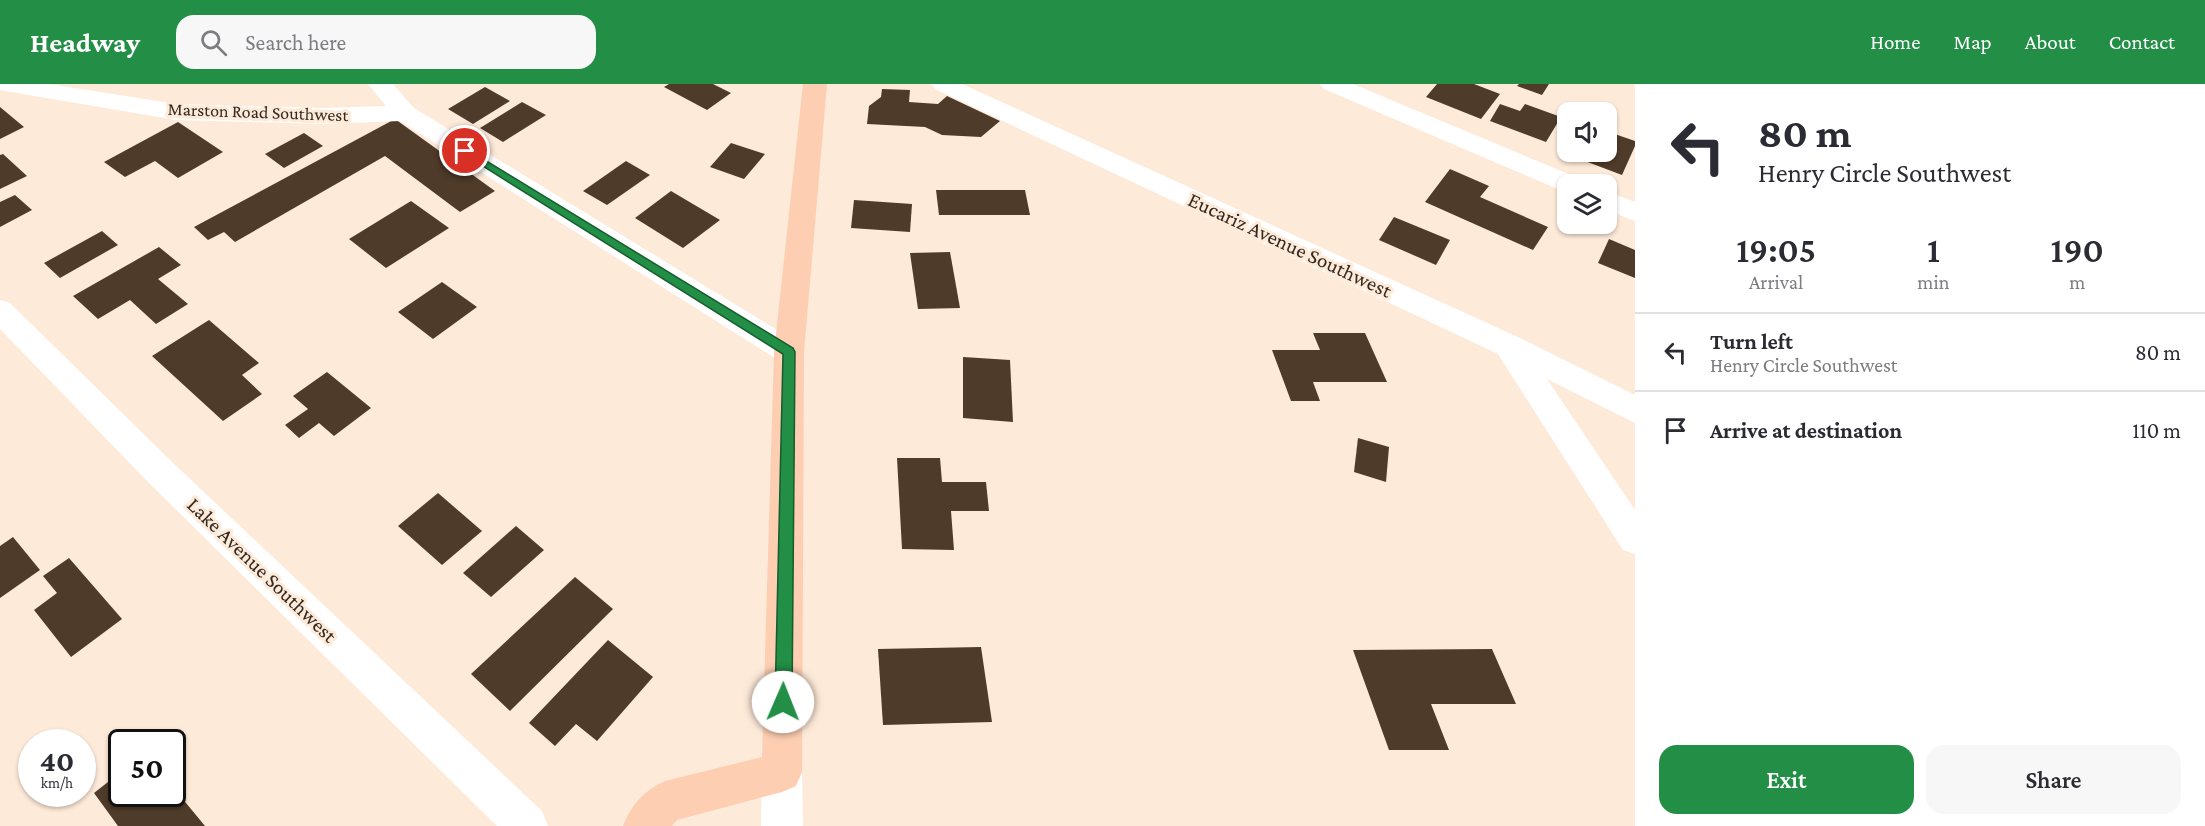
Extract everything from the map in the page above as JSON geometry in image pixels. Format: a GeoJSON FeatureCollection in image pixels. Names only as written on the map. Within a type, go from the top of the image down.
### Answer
{"type":"FeatureCollection","features":[{"type":"Feature","properties":{"kind":"main road"},"geometry":{"type":"LineString","coordinates":[[644,826],[665,802],[782,772],[789,352],[815,84]]}},
{"type":"Feature","properties":{"kind":"street","name":"Marston Road Southwest"},"geometry":{"type":"LineString","coordinates":[[5,84],[176,112],[324,116],[405,113]]}},
{"type":"Feature","properties":{"kind":"street"},"geometry":{"type":"LineString","coordinates":[[380,84],[405,113],[789,352]]}},
{"type":"Feature","properties":{"kind":"street","name":"Eucariz Avenue Southwest"},"geometry":{"type":"LineString","coordinates":[[943,84],[1509,346],[1635,410]]}},
{"type":"Feature","properties":{"kind":"street"},"geometry":{"type":"LineString","coordinates":[[1332,84],[1557,179]]}},
{"type":"Feature","properties":{"kind":"street"},"geometry":{"type":"LineString","coordinates":[[1617,205],[1635,212]]}},
{"type":"Feature","properties":{"kind":"street","name":"Lake Avenue Southwest"},"geometry":{"type":"LineString","coordinates":[[0,311],[160,472],[527,826]]}},
{"type":"Feature","properties":{"kind":"street"},"geometry":{"type":"LineString","coordinates":[[1509,346],[1635,539]]}},
{"type":"Feature","properties":{"kind":"street"},"geometry":{"type":"LineString","coordinates":[[782,772],[782,826]]}},
{"type":"Feature","properties":{"kind":"building"},"geometry":{"type":"Polygon","coordinates":[[[669,84],[713,84],[731,93],[707,110],[664,87],[669,84]]]}},
{"type":"Feature","properties":{"kind":"building"},"geometry":{"type":"Polygon","coordinates":[[[1437,84],[1474,84],[1500,94],[1481,119],[1426,97],[1437,84]]]}},
{"type":"Feature","properties":{"kind":"building"},"geometry":{"type":"Polygon","coordinates":[[[1519,84],[1549,84],[1542,95],[1517,86],[1519,84]]]}},
{"type":"Feature","properties":{"kind":"building"},"geometry":{"type":"Polygon","coordinates":[[[485,87],[510,101],[473,124],[448,109],[485,87]]]}},
{"type":"Feature","properties":{"kind":"building"},"geometry":{"type":"Polygon","coordinates":[[[882,89],[910,90],[909,102],[938,104],[947,96],[1000,121],[981,137],[942,135],[925,127],[867,124],[869,106],[881,97],[882,89]]]}},
{"type":"Feature","properties":{"kind":"building"},"geometry":{"type":"Polygon","coordinates":[[[522,102],[546,115],[503,142],[480,128],[522,102]]]}},
{"type":"Feature","properties":{"kind":"building"},"geometry":{"type":"Polygon","coordinates":[[[1500,104],[1520,111],[1525,104],[1557,116],[1557,124],[1546,142],[1490,121],[1500,104]]]}},
{"type":"Feature","properties":{"kind":"building"},"geometry":{"type":"Polygon","coordinates":[[[0,107],[24,127],[0,139],[0,107]]]}},
{"type":"Feature","properties":{"kind":"building"},"geometry":{"type":"Polygon","coordinates":[[[395,119],[495,191],[460,212],[385,156],[235,242],[224,232],[208,240],[194,227],[395,119]]]}},
{"type":"Feature","properties":{"kind":"building"},"geometry":{"type":"Polygon","coordinates":[[[178,122],[223,152],[178,178],[155,161],[125,177],[104,162],[178,122]]]}},
{"type":"Feature","properties":{"kind":"building"},"geometry":{"type":"Polygon","coordinates":[[[304,133],[323,146],[284,168],[265,154],[304,133]]]}},
{"type":"Feature","properties":{"kind":"building"},"geometry":{"type":"Polygon","coordinates":[[[1617,135],[1635,141],[1622,175],[1588,162],[1617,162],[1617,135]]]}},
{"type":"Feature","properties":{"kind":"building"},"geometry":{"type":"Polygon","coordinates":[[[731,143],[765,154],[744,179],[710,167],[731,143]]]}},
{"type":"Feature","properties":{"kind":"building"},"geometry":{"type":"Polygon","coordinates":[[[3,154],[27,176],[0,189],[0,155],[3,154]]]}},
{"type":"Feature","properties":{"kind":"building"},"geometry":{"type":"Polygon","coordinates":[[[626,161],[650,175],[607,205],[583,191],[626,161]]]}},
{"type":"Feature","properties":{"kind":"building"},"geometry":{"type":"Polygon","coordinates":[[[1450,169],[1489,186],[1480,197],[1548,227],[1533,250],[1425,202],[1450,169]]]}},
{"type":"Feature","properties":{"kind":"building"},"geometry":{"type":"Polygon","coordinates":[[[936,190],[1025,190],[1030,215],[939,215],[936,190]]]}},
{"type":"Feature","properties":{"kind":"building"},"geometry":{"type":"Polygon","coordinates":[[[671,191],[720,220],[683,248],[635,218],[671,191]]]}},
{"type":"Feature","properties":{"kind":"building"},"geometry":{"type":"Polygon","coordinates":[[[15,195],[32,210],[0,227],[0,202],[15,195]]]}},
{"type":"Feature","properties":{"kind":"building"},"geometry":{"type":"Polygon","coordinates":[[[854,200],[912,204],[910,232],[851,228],[854,200]]]}},
{"type":"Feature","properties":{"kind":"building"},"geometry":{"type":"Polygon","coordinates":[[[411,201],[449,228],[386,268],[349,239],[411,201]]]}},
{"type":"Feature","properties":{"kind":"building"},"geometry":{"type":"Polygon","coordinates":[[[1394,217],[1450,240],[1436,265],[1379,240],[1394,217]]]}},
{"type":"Feature","properties":{"kind":"building"},"geometry":{"type":"Polygon","coordinates":[[[102,231],[118,245],[60,278],[44,263],[102,231]]]}},
{"type":"Feature","properties":{"kind":"building"},"geometry":{"type":"Polygon","coordinates":[[[1609,239],[1635,250],[1635,278],[1598,263],[1609,239]]]}},
{"type":"Feature","properties":{"kind":"building"},"geometry":{"type":"Polygon","coordinates":[[[159,247],[181,265],[158,279],[188,304],[156,324],[130,300],[98,319],[73,296],[159,247]]]}},
{"type":"Feature","properties":{"kind":"building"},"geometry":{"type":"Polygon","coordinates":[[[950,252],[960,308],[918,309],[910,253],[950,252]]]}},
{"type":"Feature","properties":{"kind":"building"},"geometry":{"type":"Polygon","coordinates":[[[442,282],[477,307],[433,339],[398,312],[442,282]]]}},
{"type":"Feature","properties":{"kind":"building"},"geometry":{"type":"Polygon","coordinates":[[[209,320],[259,363],[242,375],[262,394],[223,421],[152,356],[209,320]]]}},
{"type":"Feature","properties":{"kind":"building"},"geometry":{"type":"Polygon","coordinates":[[[1313,333],[1365,333],[1387,382],[1313,382],[1320,401],[1291,401],[1272,350],[1320,350],[1313,333]]]}},
{"type":"Feature","properties":{"kind":"building"},"geometry":{"type":"Polygon","coordinates":[[[963,357],[1010,360],[1013,422],[963,418],[963,357]]]}},
{"type":"Feature","properties":{"kind":"building"},"geometry":{"type":"Polygon","coordinates":[[[327,372],[371,408],[334,436],[319,423],[299,438],[285,425],[308,409],[293,396],[327,372]]]}},
{"type":"Feature","properties":{"kind":"building"},"geometry":{"type":"Polygon","coordinates":[[[1358,438],[1389,447],[1386,482],[1354,472],[1358,438]]]}},
{"type":"Feature","properties":{"kind":"building"},"geometry":{"type":"Polygon","coordinates":[[[897,458],[940,458],[942,482],[986,482],[989,511],[951,511],[954,550],[902,549],[897,458]]]}},
{"type":"Feature","properties":{"kind":"building"},"geometry":{"type":"Polygon","coordinates":[[[438,493],[482,531],[442,565],[398,526],[438,493]]]}},
{"type":"Feature","properties":{"kind":"building"},"geometry":{"type":"Polygon","coordinates":[[[516,526],[544,550],[491,597],[463,573],[516,526]]]}},
{"type":"Feature","properties":{"kind":"building"},"geometry":{"type":"Polygon","coordinates":[[[13,537],[40,570],[0,598],[0,546],[13,537]]]}},
{"type":"Feature","properties":{"kind":"building"},"geometry":{"type":"Polygon","coordinates":[[[69,558],[122,619],[71,657],[34,610],[57,593],[43,576],[69,558]]]}},
{"type":"Feature","properties":{"kind":"building"},"geometry":{"type":"Polygon","coordinates":[[[575,577],[613,609],[510,711],[471,674],[575,577]]]}},
{"type":"Feature","properties":{"kind":"building"},"geometry":{"type":"Polygon","coordinates":[[[608,640],[653,677],[597,741],[576,724],[555,746],[529,723],[608,640]]]}},
{"type":"Feature","properties":{"kind":"building"},"geometry":{"type":"Polygon","coordinates":[[[981,647],[992,722],[883,725],[878,649],[981,647]]]}},
{"type":"Feature","properties":{"kind":"building"},"geometry":{"type":"Polygon","coordinates":[[[1492,649],[1516,704],[1431,704],[1449,750],[1389,750],[1353,650],[1492,649]]]}},
{"type":"Feature","properties":{"kind":"building"},"geometry":{"type":"Polygon","coordinates":[[[108,782],[108,807],[186,807],[186,803],[205,826],[118,826],[96,796],[96,791],[108,782]]]}},
{"type":"Feature","properties":{"kind":"route"},"geometry":{"type":"LineString","coordinates":[[465,151],[789,352],[783,702]]}}]}
